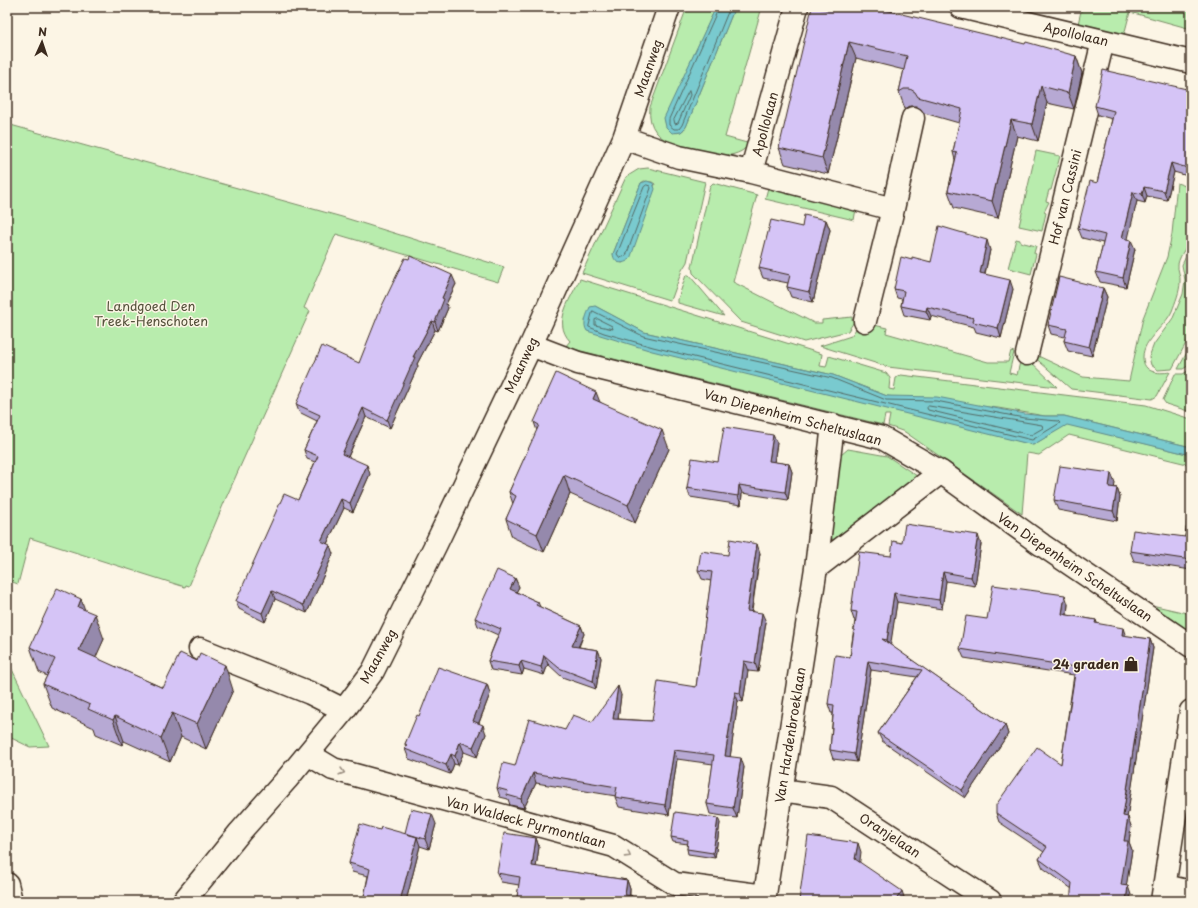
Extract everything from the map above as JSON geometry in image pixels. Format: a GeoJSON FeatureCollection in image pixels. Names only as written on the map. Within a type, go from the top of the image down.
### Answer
{"type":"FeatureCollection","features":[{"type":"Feature","properties":{"kind":"street","name":"Maanweg"},"geometry":{"type":"LineString","coordinates":[[184,901],[240,832],[344,710],[373,670],[436,544],[531,344],[624,138],[669,7]]}},
{"type":"Feature","properties":{"kind":"street","name":"Apollolaan"},"geometry":{"type":"LineString","coordinates":[[751,172],[797,7]]}},
{"type":"Feature","properties":{"kind":"street","name":"Apollolaan"},"geometry":{"type":"LineString","coordinates":[[961,7],[1191,62]]}},
{"type":"Feature","properties":{"kind":"street","name":"Hof van Cassini"},"geometry":{"type":"LineString","coordinates":[[1027,354],[1103,41]]}},
{"type":"Feature","properties":{"kind":"street"},"geometry":{"type":"LineString","coordinates":[[865,320],[893,209],[913,118]]}},
{"type":"Feature","properties":{"kind":"street","name":"Apollolaan"},"geometry":{"type":"LineString","coordinates":[[624,138],[679,157],[751,172],[893,209]]}},
{"type":"Feature","properties":{"kind":"street","name":"Van Diepenheim Scheltuslaan"},"geometry":{"type":"LineString","coordinates":[[531,344],[578,363],[882,438],[941,472],[1042,545],[1191,646]]}},
{"type":"Feature","properties":{"kind":"street","name":"Van Hardenbroeklaan"},"geometry":{"type":"LineString","coordinates":[[765,898],[816,568],[833,425]]}},
{"type":"Feature","properties":{"kind":"street"},"geometry":{"type":"LineString","coordinates":[[816,568],[941,472]]}},
{"type":"Feature","properties":{"kind":"street"},"geometry":{"type":"LineString","coordinates":[[200,649],[310,693],[344,710]]}},
{"type":"Feature","properties":{"kind":"street"},"geometry":{"type":"LineString","coordinates":[[1191,711],[1164,894],[1191,892]]}},
{"type":"Feature","properties":{"kind":"street","name":"Van Waldeck Pyrmontlaan"},"geometry":{"type":"LineString","coordinates":[[308,754],[333,769],[614,846],[675,884],[765,898]]}},
{"type":"Feature","properties":{"kind":"street","name":"Oranjelaan"},"geometry":{"type":"LineString","coordinates":[[781,790],[831,796],[990,901]]}},
{"type":"Feature","properties":{"kind":"street"},"geometry":{"type":"LineString","coordinates":[[7,884],[11,901]]}},
{"type":"Feature","properties":{"kind":"green space"},"geometry":{"type":"Polygon","coordinates":[[[687,7],[716,7],[665,118],[665,122],[669,129],[676,133],[683,131],[686,127],[735,7],[762,7],[725,137],[747,143],[750,140],[747,147],[734,154],[726,156],[701,152],[675,145],[664,139],[656,132],[651,121],[650,107],[687,7]]]}},
{"type":"Feature","properties":{"kind":"green space"},"geometry":{"type":"Polygon","coordinates":[[[1082,7],[1182,7],[1191,9],[1191,29],[1130,12],[1123,39],[1077,28],[1082,7]]]}},
{"type":"Feature","properties":{"kind":"green space","name":"Landgoed Den Treek-Henschoten"},"geometry":{"type":"Polygon","coordinates":[[[7,124],[342,217],[504,267],[498,282],[336,234],[304,308],[310,311],[226,498],[189,586],[186,585],[185,587],[30,538],[18,584],[7,580],[7,124]]]}},
{"type":"Feature","properties":{"kind":"green space"},"geometry":{"type":"Polygon","coordinates":[[[1036,151],[1060,156],[1051,190],[1049,190],[1046,201],[1049,202],[1044,212],[1046,213],[1042,231],[1019,226],[1036,151]]]}},
{"type":"Feature","properties":{"kind":"green space"},"geometry":{"type":"Polygon","coordinates":[[[648,168],[705,182],[687,262],[682,270],[672,298],[669,300],[582,273],[626,177],[639,169],[648,168]],[[644,181],[641,183],[613,254],[618,262],[623,263],[655,184],[644,181]]]}},
{"type":"Feature","properties":{"kind":"green space"},"geometry":{"type":"Polygon","coordinates":[[[713,183],[757,195],[733,282],[814,323],[822,323],[822,320],[852,317],[852,320],[855,320],[848,331],[804,342],[741,322],[693,273],[692,267],[710,186],[713,183]]]}},
{"type":"Feature","properties":{"kind":"green space"},"geometry":{"type":"Polygon","coordinates":[[[1177,183],[1191,188],[1192,233],[1178,264],[1180,286],[1172,311],[1169,317],[1150,339],[1144,351],[1143,357],[1148,369],[1161,373],[1170,372],[1157,396],[1152,399],[1071,389],[1033,356],[1036,355],[1083,377],[1129,381],[1143,318],[1167,257],[1172,234],[1177,183]]]}},
{"type":"Feature","properties":{"kind":"green space"},"geometry":{"type":"Polygon","coordinates":[[[768,188],[856,209],[854,220],[765,199],[768,188]]]}},
{"type":"Feature","properties":{"kind":"green space"},"geometry":{"type":"Polygon","coordinates":[[[1016,239],[1020,240],[1020,242],[1036,246],[1034,253],[1036,254],[1031,274],[1008,268],[1016,239]]]}},
{"type":"Feature","properties":{"kind":"green space"},"geometry":{"type":"Polygon","coordinates":[[[1191,245],[1191,334],[1172,369],[1158,370],[1151,365],[1149,357],[1154,344],[1173,318],[1183,294],[1185,280],[1182,265],[1191,245]]]}},
{"type":"Feature","properties":{"kind":"green space"},"geometry":{"type":"Polygon","coordinates":[[[686,275],[689,275],[724,316],[678,303],[686,275]]]}},
{"type":"Feature","properties":{"kind":"green space"},"geometry":{"type":"Polygon","coordinates":[[[580,279],[822,354],[820,366],[826,367],[829,356],[886,373],[890,378],[889,389],[894,390],[896,378],[901,375],[1146,405],[1191,419],[1191,447],[1064,416],[1045,416],[998,408],[887,396],[833,375],[644,332],[595,306],[585,321],[1033,445],[1067,424],[1191,455],[1191,465],[1069,435],[1039,455],[1027,453],[1022,514],[905,432],[888,426],[890,415],[885,415],[883,425],[565,347],[570,341],[565,334],[563,318],[568,302],[580,279]]]}},
{"type":"Feature","properties":{"kind":"green space"},"geometry":{"type":"Polygon","coordinates":[[[861,322],[887,328],[886,333],[988,362],[1008,362],[1011,351],[1014,352],[1009,373],[1017,375],[1022,353],[1057,387],[888,367],[820,346],[851,336],[861,322]]]}},
{"type":"Feature","properties":{"kind":"green space"},"geometry":{"type":"Polygon","coordinates":[[[1191,345],[1191,364],[1183,369],[1178,369],[1191,345]]]}},
{"type":"Feature","properties":{"kind":"green space"},"geometry":{"type":"Polygon","coordinates":[[[1191,369],[1191,412],[1166,404],[1163,400],[1175,374],[1183,374],[1191,369]]]}},
{"type":"Feature","properties":{"kind":"green space"},"geometry":{"type":"Polygon","coordinates":[[[848,449],[887,456],[917,476],[917,478],[836,541],[832,539],[829,528],[841,455],[848,449]]]}},
{"type":"Feature","properties":{"kind":"green space"},"geometry":{"type":"Polygon","coordinates":[[[1156,606],[1191,614],[1191,632],[1156,608],[1156,606]]]}},
{"type":"Feature","properties":{"kind":"green space"},"geometry":{"type":"Polygon","coordinates":[[[7,659],[49,746],[30,747],[7,736],[7,659]]]}},
{"type":"Feature","properties":{"kind":"water"},"geometry":{"type":"Polygon","coordinates":[[[716,7],[735,7],[686,127],[681,132],[672,133],[666,127],[664,118],[716,7]]]}},
{"type":"Feature","properties":{"kind":"water"},"geometry":{"type":"Polygon","coordinates":[[[647,181],[653,183],[655,189],[630,259],[622,263],[617,262],[613,254],[641,183],[647,181]]]}},
{"type":"Feature","properties":{"kind":"water"},"geometry":{"type":"Polygon","coordinates":[[[595,306],[644,332],[833,375],[887,396],[937,397],[1025,414],[1064,416],[1191,447],[1191,455],[1067,425],[1033,445],[652,351],[587,331],[585,325],[586,316],[590,307],[595,306]]]}},
{"type":"Feature","properties":{"kind":"building"},"geometry":{"type":"Polygon","coordinates":[[[812,7],[827,10],[827,7],[873,7],[1025,44],[1026,42],[1076,56],[1068,93],[1041,86],[1032,124],[1011,120],[992,201],[948,191],[957,153],[953,152],[962,109],[918,97],[915,92],[910,89],[904,89],[899,92],[907,56],[849,42],[822,158],[779,148],[812,7]]]}},
{"type":"Feature","properties":{"kind":"building"},"geometry":{"type":"Polygon","coordinates":[[[1103,70],[1191,90],[1191,169],[1171,163],[1164,191],[1144,187],[1142,194],[1133,192],[1122,238],[1131,240],[1123,278],[1096,272],[1105,235],[1078,228],[1090,181],[1097,183],[1114,111],[1095,106],[1103,70]]]}},
{"type":"Feature","properties":{"kind":"building"},"geometry":{"type":"Polygon","coordinates":[[[804,215],[826,220],[809,292],[787,287],[790,275],[759,268],[771,220],[802,227],[804,215]]]}},
{"type":"Feature","properties":{"kind":"building"},"geometry":{"type":"Polygon","coordinates":[[[939,226],[987,240],[980,273],[1010,280],[998,328],[973,322],[974,318],[927,307],[926,311],[901,306],[904,291],[894,289],[901,257],[912,260],[912,257],[931,262],[939,226]]]}},
{"type":"Feature","properties":{"kind":"building"},"geometry":{"type":"Polygon","coordinates":[[[410,256],[452,275],[442,298],[444,299],[435,322],[432,321],[413,357],[415,357],[387,420],[363,408],[342,454],[367,465],[350,503],[341,499],[321,541],[330,545],[303,605],[272,591],[262,613],[236,601],[284,494],[298,500],[318,456],[304,450],[320,415],[296,404],[322,346],[359,363],[380,310],[405,258],[409,259],[410,256]]]}},
{"type":"Feature","properties":{"kind":"building"},"geometry":{"type":"Polygon","coordinates":[[[1059,277],[1103,288],[1089,347],[1064,341],[1067,329],[1048,325],[1059,277]]]}},
{"type":"Feature","properties":{"kind":"building"},"geometry":{"type":"Polygon","coordinates":[[[556,373],[596,392],[593,399],[662,430],[628,505],[564,475],[537,534],[506,519],[516,496],[509,492],[539,425],[534,422],[556,373]]]}},
{"type":"Feature","properties":{"kind":"building"},"geometry":{"type":"Polygon","coordinates":[[[724,427],[773,435],[769,461],[789,464],[785,492],[739,485],[738,496],[687,488],[692,458],[718,462],[724,427]]]}},
{"type":"Feature","properties":{"kind":"building"},"geometry":{"type":"Polygon","coordinates":[[[1060,466],[1111,473],[1109,487],[1117,488],[1113,511],[1054,500],[1060,466]]]}},
{"type":"Feature","properties":{"kind":"building"},"geometry":{"type":"Polygon","coordinates":[[[1191,495],[1191,560],[1130,551],[1133,530],[1185,537],[1191,495]]]}},
{"type":"Feature","properties":{"kind":"building"},"geometry":{"type":"Polygon","coordinates":[[[905,524],[978,535],[971,577],[943,572],[939,600],[894,593],[887,640],[882,639],[1005,725],[962,790],[878,733],[922,670],[868,661],[854,754],[830,750],[834,705],[828,704],[835,655],[850,657],[857,612],[851,611],[859,552],[891,556],[893,541],[902,543],[905,524]]]}},
{"type":"Feature","properties":{"kind":"building"},"geometry":{"type":"Polygon","coordinates":[[[730,539],[757,544],[747,611],[762,613],[755,663],[744,661],[740,693],[735,692],[725,756],[741,758],[733,808],[707,804],[714,755],[674,750],[665,805],[615,797],[617,787],[533,773],[521,799],[507,795],[508,791],[497,788],[503,763],[515,766],[529,719],[565,730],[573,715],[592,722],[618,686],[613,719],[652,721],[658,681],[696,687],[712,572],[698,570],[701,551],[728,555],[730,539]]]}},
{"type":"Feature","properties":{"kind":"building"},"geometry":{"type":"Polygon","coordinates":[[[497,570],[515,578],[510,589],[538,602],[536,605],[581,626],[572,646],[598,650],[593,681],[559,668],[544,655],[541,667],[521,661],[519,666],[488,661],[501,629],[475,618],[497,570]]]}},
{"type":"Feature","properties":{"kind":"building"},"geometry":{"type":"Polygon","coordinates":[[[993,585],[1065,595],[1062,614],[1096,620],[1095,623],[1123,628],[1122,635],[1150,639],[1123,816],[1128,817],[1124,841],[1128,841],[1121,885],[1128,886],[1126,901],[1070,901],[1072,883],[1039,859],[1047,847],[996,813],[996,805],[1037,747],[1061,764],[1076,667],[960,649],[966,616],[987,619],[993,585]]]}},
{"type":"Feature","properties":{"kind":"building"},"geometry":{"type":"Polygon","coordinates":[[[57,588],[81,599],[78,607],[95,614],[79,650],[163,688],[180,653],[197,661],[200,653],[225,665],[197,724],[172,713],[161,738],[115,716],[113,720],[88,709],[90,705],[43,684],[55,659],[30,647],[57,588]]]}},
{"type":"Feature","properties":{"kind":"building"},"geometry":{"type":"Polygon","coordinates":[[[438,667],[487,684],[473,721],[483,725],[473,747],[460,742],[455,756],[451,754],[446,765],[405,749],[407,745],[405,744],[417,715],[419,716],[438,667]]]}},
{"type":"Feature","properties":{"kind":"building"},"geometry":{"type":"Polygon","coordinates":[[[411,809],[432,814],[425,839],[405,833],[411,809]]]}},
{"type":"Feature","properties":{"kind":"building"},"geometry":{"type":"Polygon","coordinates":[[[675,812],[718,818],[713,853],[687,849],[688,840],[671,837],[675,812]]]}},
{"type":"Feature","properties":{"kind":"building"},"geometry":{"type":"Polygon","coordinates":[[[360,824],[380,830],[381,827],[417,837],[400,901],[363,901],[370,869],[349,863],[360,824]]]}},
{"type":"Feature","properties":{"kind":"building"},"geometry":{"type":"Polygon","coordinates":[[[504,833],[536,838],[532,866],[627,880],[625,895],[632,896],[632,901],[522,901],[522,898],[517,897],[520,877],[497,873],[504,833]]]}},
{"type":"Feature","properties":{"kind":"building"},"geometry":{"type":"Polygon","coordinates":[[[808,836],[858,843],[855,859],[902,891],[895,901],[799,901],[808,836]]]}},
{"type":"Feature","properties":{"kind":"building"},"geometry":{"type":"Polygon","coordinates":[[[674,896],[710,901],[673,901],[674,896]]]}},
{"type":"Feature","properties":{"kind":"place","name":"24 graden"},"geometry":{"type":"Point","coordinates":[1131,664]}}]}
